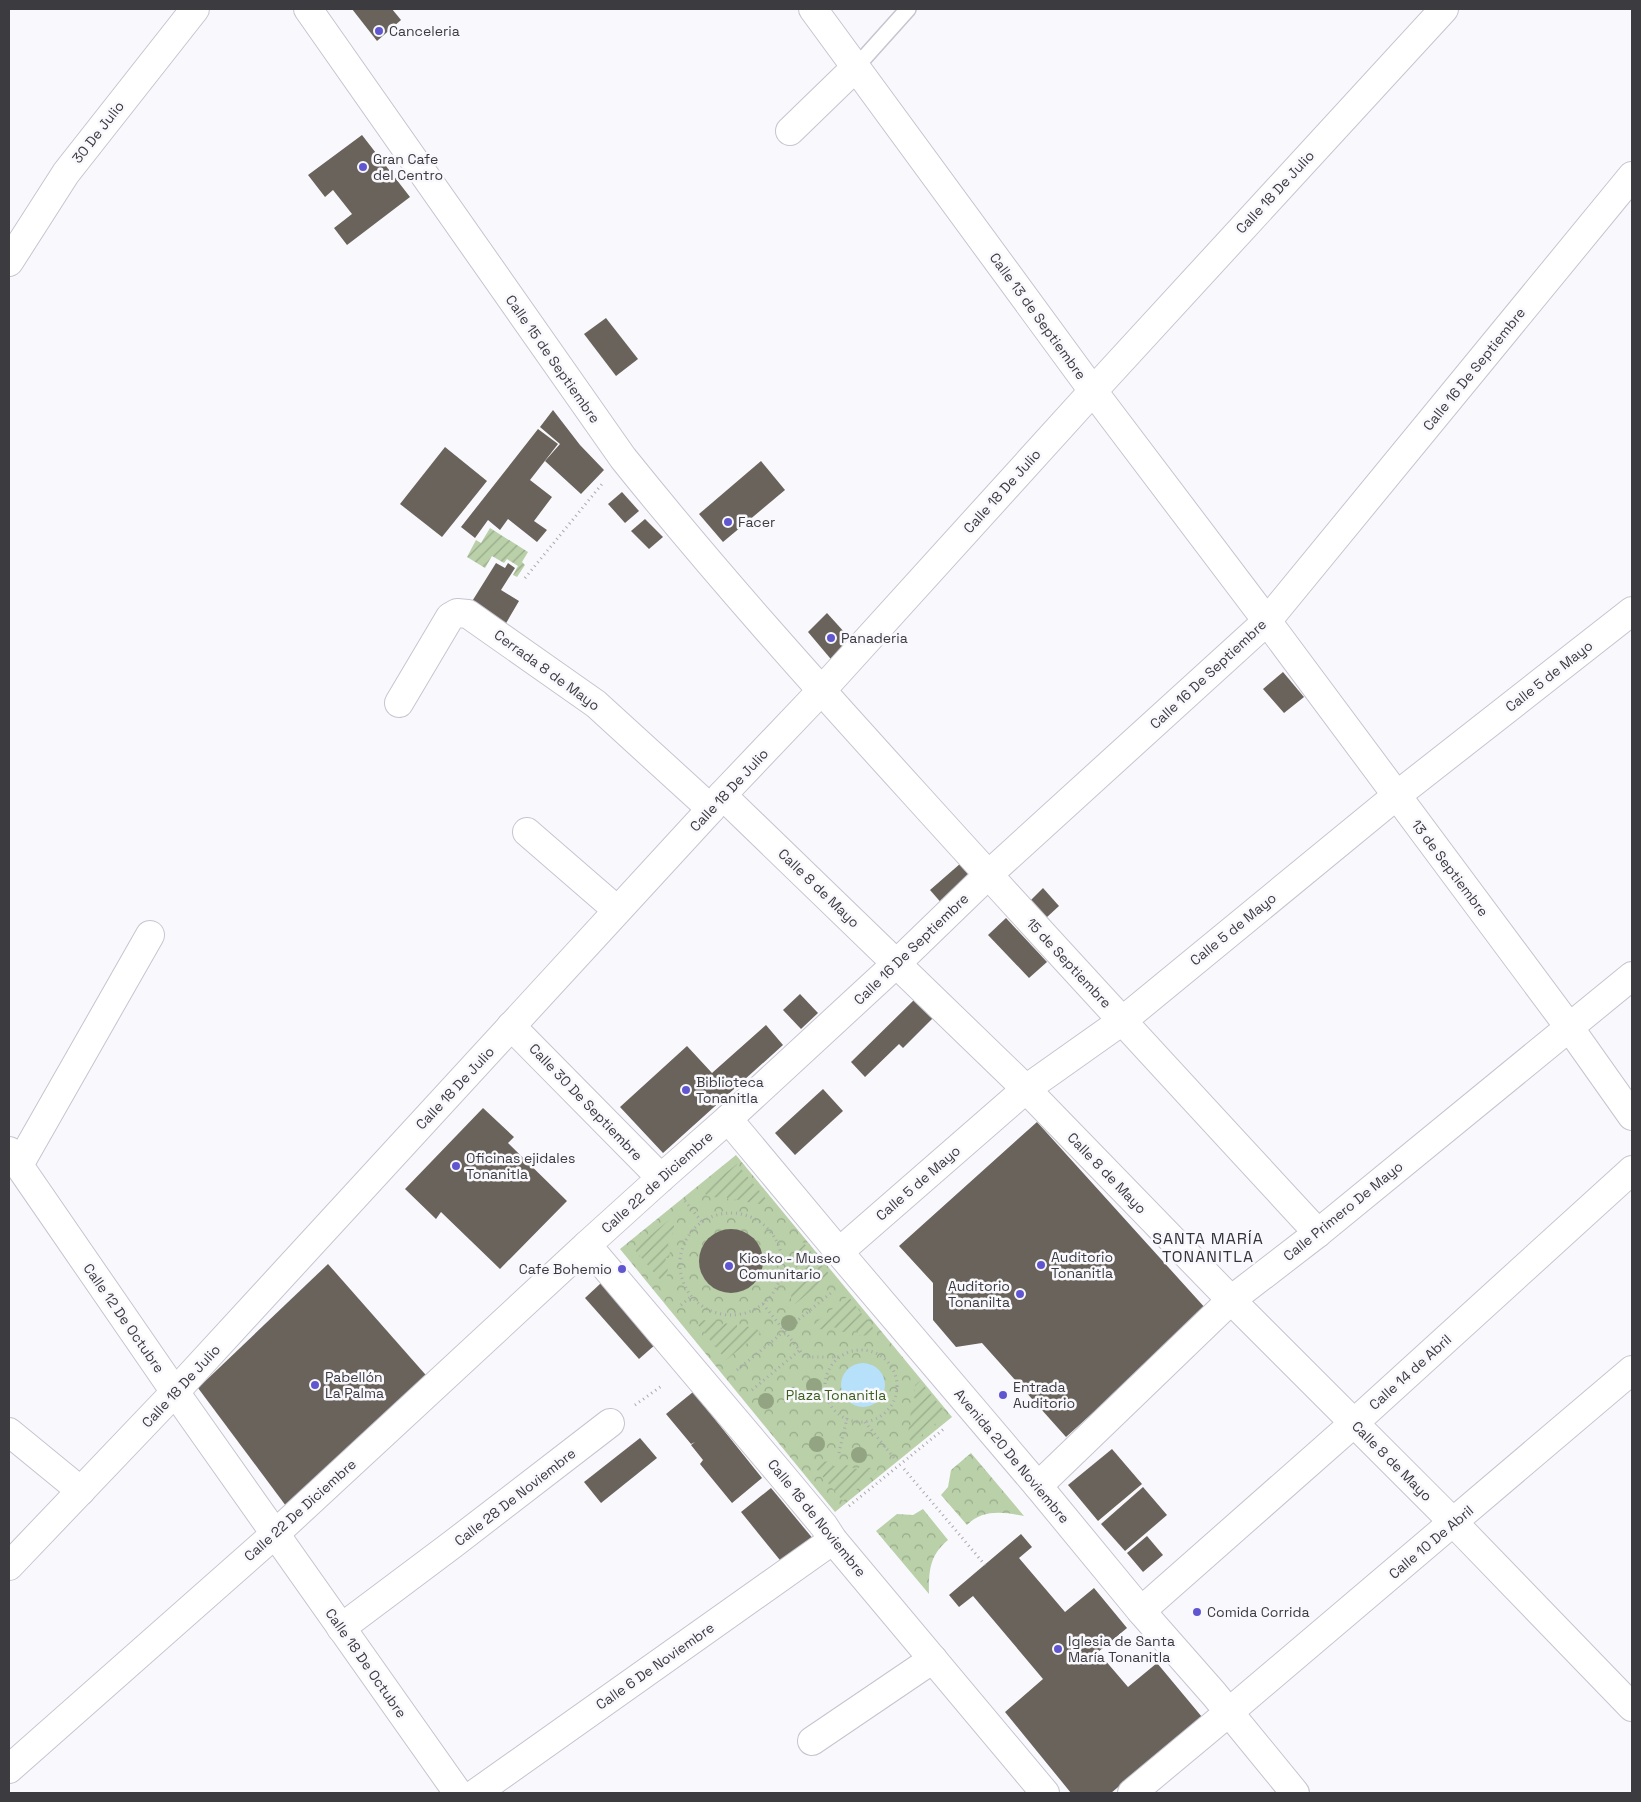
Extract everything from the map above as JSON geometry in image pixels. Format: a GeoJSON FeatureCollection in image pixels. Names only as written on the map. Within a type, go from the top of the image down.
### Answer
{"type":"FeatureCollection","features":[{"type":"Feature","properties":{"kind":"street","name":"30 De Julio"},"geometry":{"type":"LineString","coordinates":[[9,262],[66,173],[195,9]]}},
{"type":"Feature","properties":{"kind":"street","name":"Calle 15 de Septiembre"},"geometry":{"type":"LineString","coordinates":[[308,9],[623,458],[661,505],[822,691]]}},
{"type":"Feature","properties":{"kind":"street","name":"Calle 13 de Septiembre"},"geometry":{"type":"LineString","coordinates":[[813,9],[1093,391],[1267,621]]}},
{"type":"Feature","properties":{"kind":"street","name":"Calle 18 De Julio"},"geometry":{"type":"LineString","coordinates":[[9,1566],[175,1392],[617,910],[822,691],[1093,391],[1444,9]]}},
{"type":"Feature","properties":{"kind":"street"},"geometry":{"type":"LineString","coordinates":[[790,131],[856,67]]}},
{"type":"Feature","properties":{"kind":"street","name":"Calle 16 De Septiembre"},"geometry":{"type":"LineString","coordinates":[[728,1119],[897,963],[988,875],[1267,621],[1632,176]]}},
{"type":"Feature","properties":{"kind":"street","name":"Calle 5 de Mayo"},"geometry":{"type":"LineString","coordinates":[[839,1252],[1026,1090],[1122,1021],[1396,796],[1632,611]]}},
{"type":"Feature","properties":{"kind":"street","name":"Cerrada 8 de Mayo"},"geometry":{"type":"LineString","coordinates":[[399,703],[450,618],[458,613],[468,614],[596,704],[717,802]]}},
{"type":"Feature","properties":{"kind":"street","name":"13 de Septiembre"},"geometry":{"type":"LineString","coordinates":[[1267,621],[1569,1027],[1632,1116]]}},
{"type":"Feature","properties":{"kind":"street","name":"15 de Septiembre"},"geometry":{"type":"LineString","coordinates":[[822,691],[988,875],[1318,1233]]}},
{"type":"Feature","properties":{"kind":"street","name":"Calle 8 de Mayo"},"geometry":{"type":"LineString","coordinates":[[717,802],[897,963],[1026,1090],[1231,1300],[1454,1523],[1632,1707]]}},
{"type":"Feature","properties":{"kind":"street"},"geometry":{"type":"LineString","coordinates":[[527,832],[617,910]]}},
{"type":"Feature","properties":{"kind":"street"},"geometry":{"type":"LineString","coordinates":[[14,1158],[150,935]]}},
{"type":"Feature","properties":{"kind":"street","name":"Calle Primero De Mayo"},"geometry":{"type":"LineString","coordinates":[[1038,1486],[1231,1300],[1318,1233],[1632,976]]}},
{"type":"Feature","properties":{"kind":"street","name":"Calle 30 De Septiembre"},"geometry":{"type":"LineString","coordinates":[[512,1026],[661,1178]]}},
{"type":"Feature","properties":{"kind":"street","name":"Calle 22 de Diciembre"},"geometry":{"type":"LineString","coordinates":[[587,1245],[728,1119]]}},
{"type":"Feature","properties":{"kind":"street","name":"Avenida 20 De Noviembre"},"geometry":{"type":"LineString","coordinates":[[728,1119],[1038,1486],[1141,1612],[1214,1694],[1295,1793]]}},
{"type":"Feature","properties":{"kind":"street","name":"Calle 12 De Octubre"},"geometry":{"type":"LineString","coordinates":[[14,1158],[275,1534]]}},
{"type":"Feature","properties":{"kind":"street","name":"Calle 14 de Abril"},"geometry":{"type":"LineString","coordinates":[[1141,1612],[1354,1423],[1632,1170]]}},
{"type":"Feature","properties":{"kind":"street","name":"Calle 18 de Noviembre"},"geometry":{"type":"LineString","coordinates":[[587,1245],[1045,1793]]}},
{"type":"Feature","properties":{"kind":"street","name":"Calle 22 De Diciembre"},"geometry":{"type":"LineString","coordinates":[[9,1769],[275,1534],[587,1245]]}},
{"type":"Feature","properties":{"kind":"street","name":"Calle 10 De Abril"},"geometry":{"type":"LineString","coordinates":[[1228,1713],[1632,1370]]}},
{"type":"Feature","properties":{"kind":"street","name":"Calle 28 De Noviembre"},"geometry":{"type":"LineString","coordinates":[[341,1628],[610,1424]]}},
{"type":"Feature","properties":{"kind":"street"},"geometry":{"type":"LineString","coordinates":[[9,1432],[81,1491]]}},
{"type":"Feature","properties":{"kind":"street","name":"Calle 6 De Noviembre"},"geometry":{"type":"LineString","coordinates":[[476,1793],[829,1533]]}},
{"type":"Feature","properties":{"kind":"street","name":"Calle 18 De Octubre"},"geometry":{"type":"LineString","coordinates":[[275,1534],[458,1793]]}},
{"type":"Feature","properties":{"kind":"street"},"geometry":{"type":"LineString","coordinates":[[812,1741],[933,1659]]}},
{"type":"Feature","properties":{"kind":"street"},"geometry":{"type":"LineString","coordinates":[[1132,1793],[1228,1713]]}},
{"type":"Feature","properties":{"kind":"lane"},"geometry":{"type":"LineString","coordinates":[[856,67],[908,9]]}},
{"type":"Feature","properties":{"kind":"path"},"geometry":{"type":"LineString","coordinates":[[525,578],[623,458]]}},
{"type":"Feature","properties":{"kind":"path"},"geometry":{"type":"LineString","coordinates":[[685,1201],[702,1222]]}},
{"type":"Feature","properties":{"kind":"path"},"geometry":{"type":"LineString","coordinates":[[726,1214],[742,1214],[757,1221],[770,1231],[778,1245],[782,1261],[780,1277],[774,1292],[763,1304],[748,1312],[731,1316],[714,1312],[699,1304],[687,1291],[681,1274],[680,1257],[686,1241],[702,1222],[726,1214]]}},
{"type":"Feature","properties":{"kind":"path"},"geometry":{"type":"LineString","coordinates":[[729,1376],[832,1292]]}},
{"type":"Feature","properties":{"kind":"path"},"geometry":{"type":"LineString","coordinates":[[674,1310],[692,1296]]}},
{"type":"Feature","properties":{"kind":"path"},"geometry":{"type":"LineString","coordinates":[[763,1304],[805,1357],[840,1357]]}},
{"type":"Feature","properties":{"kind":"path"},"geometry":{"type":"LineString","coordinates":[[745,1396],[800,1350]]}},
{"type":"Feature","properties":{"kind":"path"},"geometry":{"type":"LineString","coordinates":[[863,1350],[875,1353],[893,1369],[897,1381],[896,1393],[893,1404],[886,1413],[876,1419],[865,1422],[853,1421],[842,1417],[834,1409],[828,1399],[825,1388],[831,1366],[840,1357],[851,1351],[863,1350]]}},
{"type":"Feature","properties":{"kind":"path"},"geometry":{"type":"LineString","coordinates":[[610,1424],[689,1365]]}},
{"type":"Feature","properties":{"kind":"path"},"geometry":{"type":"LineString","coordinates":[[829,1533],[970,1407]]}},
{"type":"Feature","properties":{"kind":"path"},"geometry":{"type":"LineString","coordinates":[[838,1453],[847,1418]]}},
{"type":"Feature","properties":{"kind":"path"},"geometry":{"type":"LineString","coordinates":[[865,1422],[894,1458]]}},
{"type":"Feature","properties":{"kind":"path"},"geometry":{"type":"LineString","coordinates":[[904,1469],[985,1565]]}},
{"type":"Feature","properties":{"kind":"green space"},"geometry":{"type":"Polygon","coordinates":[[[490,528],[528,552],[522,562],[525,565],[517,577],[513,575],[518,566],[507,559],[504,563],[492,556],[485,568],[467,557],[476,540],[481,543],[490,528]]]}},
{"type":"Feature","properties":{"kind":"green space","name":"Plaza Tonanitla"},"geometry":{"type":"Polygon","coordinates":[[[736,1155],[952,1417],[835,1512],[620,1249],[736,1155]]]}},
{"type":"Feature","properties":{"kind":"green space"},"geometry":{"type":"Polygon","coordinates":[[[737,1164],[766,1199],[760,1204],[747,1202],[747,1199],[741,1198],[740,1200],[727,1199],[727,1195],[721,1195],[720,1198],[707,1196],[703,1191],[737,1164]]]}},
{"type":"Feature","properties":{"kind":"green space"},"geometry":{"type":"Polygon","coordinates":[[[669,1220],[674,1226],[672,1238],[669,1238],[668,1245],[671,1245],[669,1258],[666,1258],[665,1264],[668,1265],[667,1278],[662,1282],[634,1249],[669,1220]]]}},
{"type":"Feature","properties":{"kind":"green space"},"geometry":{"type":"Polygon","coordinates":[[[803,1242],[830,1275],[795,1304],[791,1299],[792,1285],[795,1286],[796,1279],[794,1278],[799,1259],[797,1259],[798,1246],[803,1242]]]}},
{"type":"Feature","properties":{"kind":"green space"},"geometry":{"type":"Polygon","coordinates":[[[848,1296],[876,1332],[871,1336],[858,1335],[858,1331],[851,1331],[851,1333],[837,1331],[837,1328],[832,1327],[831,1330],[818,1329],[814,1324],[848,1296]]]}},
{"type":"Feature","properties":{"kind":"green space"},"geometry":{"type":"Polygon","coordinates":[[[703,1320],[716,1322],[716,1325],[723,1326],[723,1323],[737,1325],[737,1328],[742,1329],[743,1326],[756,1328],[760,1333],[726,1360],[698,1325],[703,1320]]]}},
{"type":"Feature","properties":{"kind":"green space"},"geometry":{"type":"Polygon","coordinates":[[[920,1381],[947,1414],[912,1443],[908,1437],[909,1425],[912,1425],[913,1418],[910,1418],[912,1405],[915,1405],[916,1399],[914,1398],[915,1385],[920,1381]]]}},
{"type":"Feature","properties":{"kind":"green space"},"geometry":{"type":"Polygon","coordinates":[[[971,1453],[1024,1516],[1008,1513],[987,1514],[980,1516],[967,1525],[941,1495],[948,1487],[951,1470],[971,1453]]]}},
{"type":"Feature","properties":{"kind":"green space"},"geometry":{"type":"Polygon","coordinates":[[[819,1461],[832,1462],[832,1466],[839,1466],[839,1464],[858,1469],[859,1467],[872,1468],[876,1473],[843,1501],[813,1465],[819,1461]]]}},
{"type":"Feature","properties":{"kind":"green space"},"geometry":{"type":"Polygon","coordinates":[[[923,1509],[948,1540],[937,1552],[931,1564],[929,1594],[876,1531],[897,1514],[913,1515],[923,1509]]]}},
{"type":"Feature","properties":{"kind":"water"},"geometry":{"type":"Polygon","coordinates":[[[867,1363],[879,1369],[884,1376],[884,1394],[879,1401],[872,1406],[859,1407],[851,1404],[844,1397],[841,1381],[844,1373],[851,1366],[867,1363]]]}},
{"type":"Feature","properties":{"kind":"building","name":"Canceleria"},"geometry":{"type":"Polygon","coordinates":[[[352,9],[392,9],[401,20],[377,41],[352,9]]]}},
{"type":"Feature","properties":{"kind":"building"},"geometry":{"type":"Polygon","coordinates":[[[362,135],[410,197],[347,245],[334,228],[352,214],[333,190],[325,197],[308,175],[362,135]]]}},
{"type":"Feature","properties":{"kind":"building"},"geometry":{"type":"Polygon","coordinates":[[[606,318],[638,359],[616,376],[584,334],[606,318]]]}},
{"type":"Feature","properties":{"kind":"building"},"geometry":{"type":"Polygon","coordinates":[[[553,410],[580,445],[604,470],[581,494],[545,461],[560,444],[540,427],[553,410]]]}},
{"type":"Feature","properties":{"kind":"building"},"geometry":{"type":"Polygon","coordinates":[[[538,429],[558,444],[530,480],[552,497],[534,521],[547,530],[537,542],[508,519],[500,530],[488,520],[475,538],[461,527],[538,429]]]}},
{"type":"Feature","properties":{"kind":"building"},"geometry":{"type":"Polygon","coordinates":[[[445,447],[487,481],[442,537],[400,504],[445,447]]]}},
{"type":"Feature","properties":{"kind":"building"},"geometry":{"type":"Polygon","coordinates":[[[761,461],[785,490],[723,542],[699,514],[761,461]]]}},
{"type":"Feature","properties":{"kind":"building"},"geometry":{"type":"Polygon","coordinates":[[[622,492],[639,511],[625,523],[608,504],[622,492]]]}},
{"type":"Feature","properties":{"kind":"building"},"geometry":{"type":"Polygon","coordinates":[[[645,519],[663,537],[649,549],[631,531],[645,519]]]}},
{"type":"Feature","properties":{"kind":"building"},"geometry":{"type":"Polygon","coordinates":[[[496,563],[505,568],[508,563],[515,568],[501,590],[519,601],[505,625],[471,603],[496,563]]]}},
{"type":"Feature","properties":{"kind":"building","name":"Panaderia"},"geometry":{"type":"Polygon","coordinates":[[[827,613],[855,644],[835,664],[808,632],[827,613]]]}},
{"type":"Feature","properties":{"kind":"building"},"geometry":{"type":"Polygon","coordinates":[[[1283,672],[1304,697],[1284,713],[1263,689],[1283,672]]]}},
{"type":"Feature","properties":{"kind":"building"},"geometry":{"type":"Polygon","coordinates":[[[961,863],[974,878],[944,906],[930,890],[961,863]]]}},
{"type":"Feature","properties":{"kind":"building"},"geometry":{"type":"Polygon","coordinates":[[[1043,888],[1059,906],[1046,918],[1030,901],[1043,888]]]}},
{"type":"Feature","properties":{"kind":"building"},"geometry":{"type":"Polygon","coordinates":[[[1006,918],[1047,962],[1029,978],[988,935],[1006,918]]]}},
{"type":"Feature","properties":{"kind":"building"},"geometry":{"type":"Polygon","coordinates":[[[800,994],[818,1013],[801,1029],[783,1010],[800,994]]]}},
{"type":"Feature","properties":{"kind":"building"},"geometry":{"type":"Polygon","coordinates":[[[916,998],[935,1016],[903,1048],[899,1044],[865,1077],[851,1062],[916,998]]]}},
{"type":"Feature","properties":{"kind":"building","name":"Biblioteca Tonanitla"},"geometry":{"type":"Polygon","coordinates":[[[766,1025],[783,1045],[663,1153],[620,1107],[687,1046],[712,1073],[766,1025]]]}},
{"type":"Feature","properties":{"kind":"building"},"geometry":{"type":"Polygon","coordinates":[[[823,1089],[843,1111],[795,1155],[775,1133],[823,1089]]]}},
{"type":"Feature","properties":{"kind":"building"},"geometry":{"type":"Polygon","coordinates":[[[483,1108],[514,1137],[508,1143],[567,1201],[500,1269],[441,1212],[436,1219],[405,1189],[483,1108]]]}},
{"type":"Feature","properties":{"kind":"building","name":"Auditorio Tonanitla"},"geometry":{"type":"Polygon","coordinates":[[[1037,1122],[1207,1310],[1066,1437],[982,1343],[956,1347],[933,1320],[933,1283],[899,1246],[1037,1122]]]}},
{"type":"Feature","properties":{"kind":"building"},"geometry":{"type":"Polygon","coordinates":[[[725,1229],[737,1229],[754,1238],[761,1249],[763,1261],[761,1273],[754,1284],[737,1293],[725,1293],[713,1288],[704,1279],[699,1267],[699,1255],[704,1243],[713,1234],[725,1229]]]}},
{"type":"Feature","properties":{"kind":"building","name":"Pabellón La Palma"},"geometry":{"type":"Polygon","coordinates":[[[328,1264],[432,1382],[286,1506],[198,1388],[328,1264]]]}},
{"type":"Feature","properties":{"kind":"building"},"geometry":{"type":"Polygon","coordinates":[[[601,1283],[656,1344],[639,1359],[585,1298],[601,1283]]]}},
{"type":"Feature","properties":{"kind":"building"},"geometry":{"type":"Polygon","coordinates":[[[693,1392],[762,1478],[732,1503],[700,1464],[703,1460],[691,1445],[695,1442],[691,1444],[666,1414],[693,1392]]]}},
{"type":"Feature","properties":{"kind":"building"},"geometry":{"type":"Polygon","coordinates":[[[640,1438],[657,1458],[601,1503],[584,1482],[640,1438]]]}},
{"type":"Feature","properties":{"kind":"building"},"geometry":{"type":"Polygon","coordinates":[[[1112,1449],[1142,1484],[1098,1521],[1068,1485],[1112,1449]]]}},
{"type":"Feature","properties":{"kind":"building"},"geometry":{"type":"Polygon","coordinates":[[[1143,1487],[1167,1515],[1125,1551],[1101,1524],[1143,1487]]]}},
{"type":"Feature","properties":{"kind":"building"},"geometry":{"type":"Polygon","coordinates":[[[771,1488],[819,1546],[788,1570],[741,1512],[771,1488]]]}},
{"type":"Feature","properties":{"kind":"building"},"geometry":{"type":"Polygon","coordinates":[[[1021,1534],[1032,1547],[1019,1558],[1065,1612],[1094,1588],[1127,1628],[1098,1652],[1128,1687],[1157,1663],[1202,1717],[1111,1793],[1071,1793],[1005,1712],[1043,1679],[973,1596],[959,1607],[949,1595],[1021,1534]]]}},
{"type":"Feature","properties":{"kind":"building"},"geometry":{"type":"Polygon","coordinates":[[[1147,1536],[1163,1555],[1143,1572],[1127,1553],[1147,1536]]]}},
{"type":"Feature","properties":{"kind":"place","name":"Canceleria"},"geometry":{"type":"Point","coordinates":[379,31]}},
{"type":"Feature","properties":{"kind":"place","name":"Gran Cafe del Centro"},"geometry":{"type":"Point","coordinates":[363,167]}},
{"type":"Feature","properties":{"kind":"place","name":"Facer"},"geometry":{"type":"Point","coordinates":[728,522]}},
{"type":"Feature","properties":{"kind":"place","name":"Panaderia"},"geometry":{"type":"Point","coordinates":[831,638]}},
{"type":"Feature","properties":{"kind":"place","name":"Biblioteca Tonanitla"},"geometry":{"type":"Point","coordinates":[686,1090]}},
{"type":"Feature","properties":{"kind":"place","name":"Oficinas ejidales Tonanitla"},"geometry":{"type":"Point","coordinates":[456,1166]}},
{"type":"Feature","properties":{"kind":"place","name":"Auditorio Tonanitla"},"geometry":{"type":"Point","coordinates":[1041,1265]}},
{"type":"Feature","properties":{"kind":"place","name":"Kiosko - Museo Comunitario"},"geometry":{"type":"Point","coordinates":[729,1266]}},
{"type":"Feature","properties":{"kind":"place","name":"Cafe Bohemio"},"geometry":{"type":"Point","coordinates":[622,1269]}},
{"type":"Feature","properties":{"kind":"place","name":"Auditorio Tonanilta"},"geometry":{"type":"Point","coordinates":[1020,1294]}},
{"type":"Feature","properties":{"kind":"place","name":"Pabellón La Palma"},"geometry":{"type":"Point","coordinates":[315,1385]}},
{"type":"Feature","properties":{"kind":"place","name":"Entrada Auditorio"},"geometry":{"type":"Point","coordinates":[1003,1395]}},
{"type":"Feature","properties":{"kind":"place","name":"Comida Corrida"},"geometry":{"type":"Point","coordinates":[1197,1612]}},
{"type":"Feature","properties":{"kind":"place","name":"Iglesia de Santa María Tonanitla"},"geometry":{"type":"Point","coordinates":[1058,1649]}},
{"type":"Feature","properties":{"kind":"district","name":"SANTA MARÍA TONANITLA"},"geometry":{"type":"Point","coordinates":[1208,1247]}}]}
